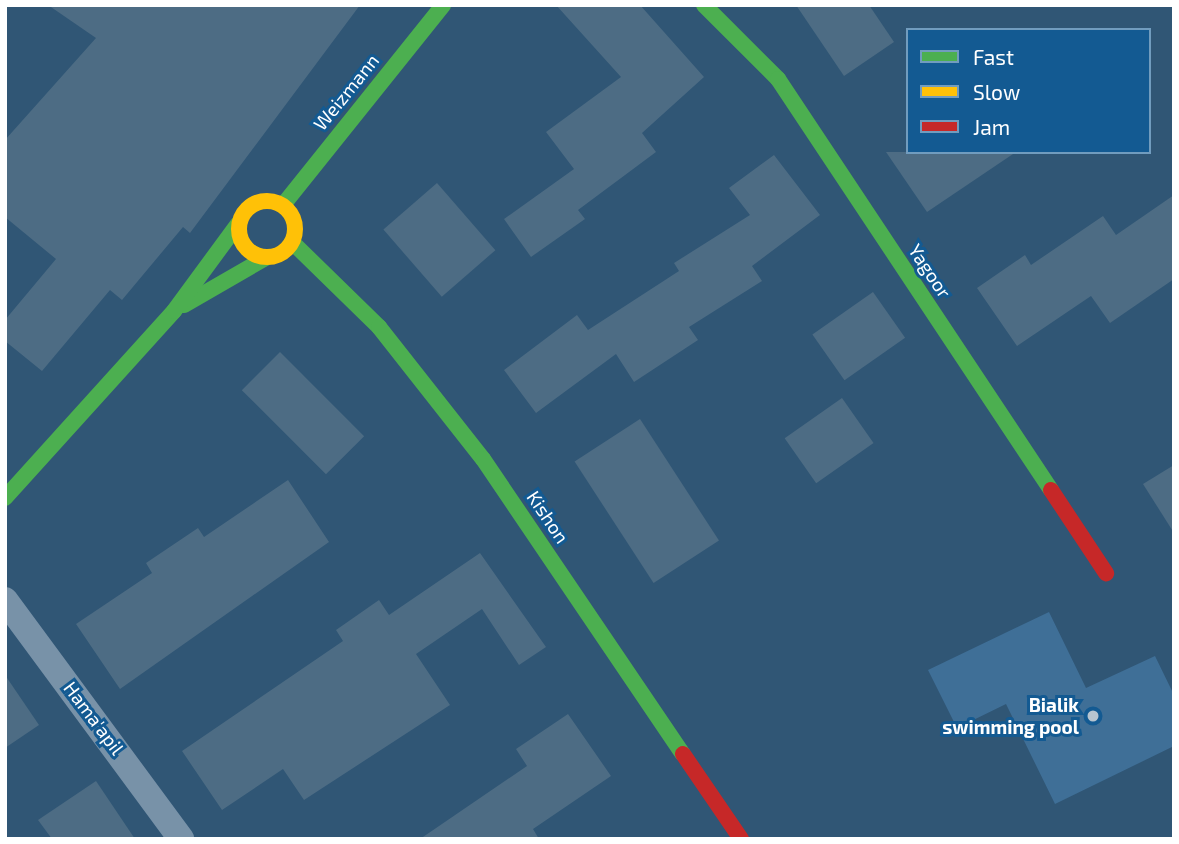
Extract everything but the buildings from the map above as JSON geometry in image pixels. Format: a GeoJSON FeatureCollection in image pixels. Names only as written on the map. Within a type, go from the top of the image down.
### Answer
{"type":"FeatureCollection","features":[{"type":"Feature","properties":{"kind":"street","name":"Weizmann"},"geometry":{"type":"LineString","coordinates":[[283,205],[443,5]]}},
{"type":"Feature","properties":{"kind":"street","name":"Yagoor"},"geometry":{"type":"LineString","coordinates":[[704,5],[778,79],[1106,573]]}},
{"type":"Feature","properties":{"kind":"street"},"geometry":{"type":"LineString","coordinates":[[5,498],[174,311],[255,202],[283,205],[295,226],[292,242],[174,311]]}},
{"type":"Feature","properties":{"kind":"street"},"geometry":{"type":"LineString","coordinates":[[238,224],[248,251],[267,257]]}},
{"type":"Feature","properties":{"kind":"street","name":"Kishon"},"geometry":{"type":"LineString","coordinates":[[292,242],[379,327],[483,459],[741,839]]}},
{"type":"Feature","properties":{"kind":"street","name":"Hama'apil"},"geometry":{"type":"LineString","coordinates":[[5,600],[181,839]]}},
{"type":"Feature","properties":{"kind":"water","name":"Bialik swimming pool"},"geometry":{"type":"Polygon","coordinates":[[[1049,612],[1086,688],[1155,656],[1174,695],[1174,746],[1055,804],[1006,704],[957,728],[928,670],[1049,612]]]}},
{"type":"Feature","properties":{"kind":"traffic: fast"},"geometry":{"type":"LineString","coordinates":[[283,205],[443,5]]}},
{"type":"Feature","properties":{"kind":"traffic: fast"},"geometry":{"type":"LineString","coordinates":[[704,5],[778,79],[1051,490]]}},
{"type":"Feature","properties":{"kind":"traffic: fast"},"geometry":{"type":"LineString","coordinates":[[5,498],[174,311],[238,224]]}},
{"type":"Feature","properties":{"kind":"traffic: fast"},"geometry":{"type":"LineString","coordinates":[[292,242],[379,327],[483,459],[683,754]]}},
{"type":"Feature","properties":{"kind":"traffic: fast"},"geometry":{"type":"LineString","coordinates":[[184,305],[267,257]]}},
{"type":"Feature","properties":{"kind":"traffic: slow"},"geometry":{"type":"LineString","coordinates":[[261,201],[273,201],[283,205],[291,213],[295,229],[291,245],[283,253],[273,257],[261,257],[251,253],[243,245],[239,235],[239,223],[243,213],[251,205],[261,201]]}},
{"type":"Feature","properties":{"kind":"traffic: jam"},"geometry":{"type":"LineString","coordinates":[[1051,490],[1106,573]]}},
{"type":"Feature","properties":{"kind":"traffic: jam"},"geometry":{"type":"LineString","coordinates":[[683,754],[741,839]]}},
{"type":"Feature","properties":{"kind":"place","name":"Bialik swimming pool"},"geometry":{"type":"Point","coordinates":[1093,716]}}]}
